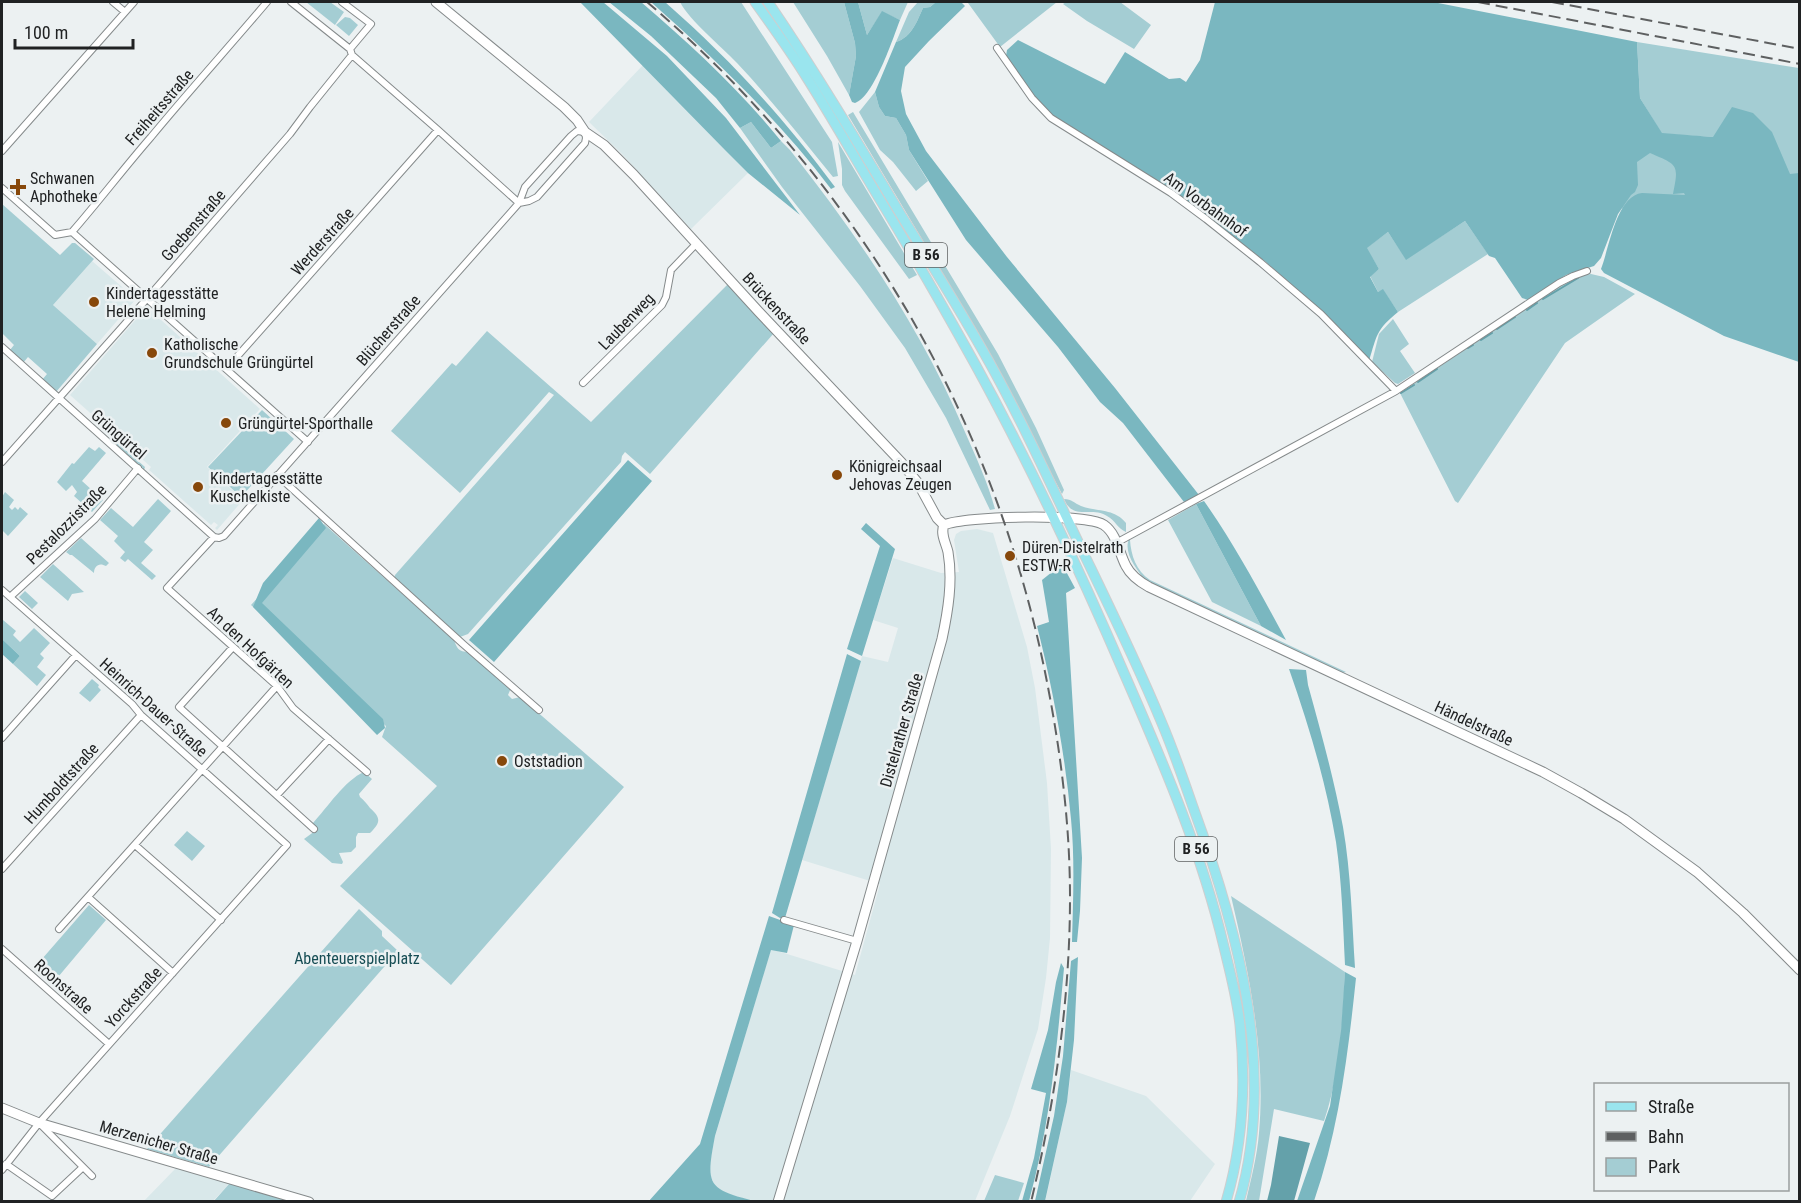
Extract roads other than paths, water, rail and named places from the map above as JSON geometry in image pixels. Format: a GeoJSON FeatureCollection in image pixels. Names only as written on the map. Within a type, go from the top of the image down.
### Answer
{"type":"FeatureCollection","features":[{"type":"Feature","properties":{"kind":"main road","name":"B 56"},"geometry":{"type":"LineString","coordinates":[[755,2],[807,77],[929,282],[976,366],[1054,518],[1175,792],[1217,917],[1240,1022],[1243,1066],[1242,1123],[1235,1172],[1226,1202]]}},
{"type":"Feature","properties":{"kind":"main road","name":"B 56"},"geometry":{"type":"LineString","coordinates":[[768,2],[815,71],[984,353],[1106,600],[1162,723],[1229,914],[1243,975],[1250,1024],[1254,1094],[1251,1138],[1239,1202]]}},
{"type":"Feature","properties":{"kind":"street"},"geometry":{"type":"LineString","coordinates":[[113,2],[125,12]]}},
{"type":"Feature","properties":{"kind":"street"},"geometry":{"type":"LineString","coordinates":[[2,151],[135,2]]}},
{"type":"Feature","properties":{"kind":"street","name":"Freiheitsstraße"},"geometry":{"type":"LineString","coordinates":[[72,232],[156,130],[267,2]]}},
{"type":"Feature","properties":{"kind":"street"},"geometry":{"type":"LineString","coordinates":[[291,2],[519,203]]}},
{"type":"Feature","properties":{"kind":"street","name":"Goebenstraße"},"geometry":{"type":"LineString","coordinates":[[2,462],[290,134],[310,107],[370,24],[342,2]]}},
{"type":"Feature","properties":{"kind":"street","name":"Brückenstraße"},"geometry":{"type":"LineString","coordinates":[[436,2],[564,107],[578,120],[585,132],[604,145],[634,175],[901,462],[918,483],[937,518],[944,525]]}},
{"type":"Feature","properties":{"kind":"street","name":"Am Vorbahnhof"},"geometry":{"type":"LineString","coordinates":[[997,48],[1032,98],[1051,118],[1171,193],[1215,226],[1321,314],[1396,390]]}},
{"type":"Feature","properties":{"kind":"street","name":"Werderstraße"},"geometry":{"type":"LineString","coordinates":[[226,369],[438,130]]}},
{"type":"Feature","properties":{"kind":"street","name":"Blücherstraße"},"geometry":{"type":"LineString","coordinates":[[217,538],[224,536],[519,203],[525,187],[571,136],[578,131],[585,132],[585,143],[537,197],[519,203]]}},
{"type":"Feature","properties":{"kind":"street"},"geometry":{"type":"LineString","coordinates":[[2,188],[55,235],[72,232],[308,442]]}},
{"type":"Feature","properties":{"kind":"street","name":"Laubenweg"},"geometry":{"type":"LineString","coordinates":[[583,383],[662,305],[666,297],[671,270],[697,243]]}},
{"type":"Feature","properties":{"kind":"street"},"geometry":{"type":"LineString","coordinates":[[944,525],[952,521],[984,518],[1092,520],[1111,531],[1116,543],[1396,390],[1559,283],[1587,271]]}},
{"type":"Feature","properties":{"kind":"street","name":"Grüngürtel"},"geometry":{"type":"LineString","coordinates":[[2,347],[217,538]]}},
{"type":"Feature","properties":{"kind":"street","name":"Pestalozzistraße"},"geometry":{"type":"LineString","coordinates":[[10,597],[98,515],[138,468]]}},
{"type":"Feature","properties":{"kind":"street"},"geometry":{"type":"LineString","coordinates":[[278,475],[463,644],[539,710]]}},
{"type":"Feature","properties":{"kind":"street","name":"Distelrather Straße"},"geometry":{"type":"LineString","coordinates":[[778,1202],[857,941],[942,639],[950,596],[948,552],[942,530],[944,525]]}},
{"type":"Feature","properties":{"kind":"street","name":"An den Hofgärten"},"geometry":{"type":"LineString","coordinates":[[217,538],[167,588],[278,686],[294,708],[367,772]]}},
{"type":"Feature","properties":{"kind":"street","name":"Händelstraße"},"geometry":{"type":"LineString","coordinates":[[1116,543],[1126,567],[1140,582],[1149,587],[1543,772],[1616,814],[1697,872],[1800,970]]}},
{"type":"Feature","properties":{"kind":"street","name":"Heinrich-Dauer-Straße"},"geometry":{"type":"LineString","coordinates":[[2,590],[287,845]]}},
{"type":"Feature","properties":{"kind":"street"},"geometry":{"type":"LineString","coordinates":[[233,647],[179,707],[314,829]]}},
{"type":"Feature","properties":{"kind":"street"},"geometry":{"type":"LineString","coordinates":[[2,738],[76,655]]}},
{"type":"Feature","properties":{"kind":"street"},"geometry":{"type":"LineString","coordinates":[[59,929],[278,686]]}},
{"type":"Feature","properties":{"kind":"street","name":"Humboldtstraße"},"geometry":{"type":"LineString","coordinates":[[2,869],[141,715]]}},
{"type":"Feature","properties":{"kind":"street"},"geometry":{"type":"LineString","coordinates":[[277,795],[328,739]]}},
{"type":"Feature","properties":{"kind":"street"},"geometry":{"type":"LineString","coordinates":[[135,844],[221,920]]}},
{"type":"Feature","properties":{"kind":"street","name":"Yorckstraße"},"geometry":{"type":"LineString","coordinates":[[4,1167],[39,1123],[287,845]]}},
{"type":"Feature","properties":{"kind":"street"},"geometry":{"type":"LineString","coordinates":[[88,897],[173,972]]}},
{"type":"Feature","properties":{"kind":"street"},"geometry":{"type":"LineString","coordinates":[[784,920],[857,941]]}},
{"type":"Feature","properties":{"kind":"street","name":"Roonstraße"},"geometry":{"type":"LineString","coordinates":[[2,949],[109,1044]]}},
{"type":"Feature","properties":{"kind":"street","name":"Merzenicher Straße"},"geometry":{"type":"LineString","coordinates":[[2,1108],[39,1123],[309,1202]]}},
{"type":"Feature","properties":{"kind":"street"},"geometry":{"type":"LineString","coordinates":[[39,1123],[92,1176]]}},
{"type":"Feature","properties":{"kind":"street"},"geometry":{"type":"LineString","coordinates":[[4,1167],[52,1196],[82,1168]]}},
{"type":"Feature","properties":{"kind":"waterway"},"geometry":{"type":"LineString","coordinates":[[1543,299],[1578,278]]}},
{"type":"Feature","properties":{"kind":"waterway"},"geometry":{"type":"LineString","coordinates":[[1527,310],[1537,303]]}},
{"type":"Feature","properties":{"kind":"waterway"},"geometry":{"type":"LineString","coordinates":[[1497,329],[1515,317]]}},
{"type":"Feature","properties":{"kind":"waterway"},"geometry":{"type":"LineString","coordinates":[[1481,340],[1492,333]]}},
{"type":"Feature","properties":{"kind":"waterway"},"geometry":{"type":"LineString","coordinates":[[1468,348],[1473,345]]}},
{"type":"Feature","properties":{"kind":"waterway"},"geometry":{"type":"LineString","coordinates":[[1418,382],[1437,369]]}},
{"type":"Feature","properties":{"kind":"waterway"},"geometry":{"type":"LineString","coordinates":[[1401,393],[1414,385]]}},
{"type":"Feature","properties":{"kind":"railway"},"geometry":{"type":"LineString","coordinates":[[647,2],[721,70],[788,143],[849,221],[903,303],[949,390],[989,480],[1021,575],[1045,672],[1055,728],[1066,812],[1070,869],[1067,974],[1060,1051],[1031,1202]]}},
{"type":"Feature","properties":{"kind":"railway"},"geometry":{"type":"LineString","coordinates":[[1478,2],[1800,64]]}},
{"type":"Feature","properties":{"kind":"railway"},"geometry":{"type":"LineString","coordinates":[[1552,2],[1800,49]]}},
{"type":"Feature","properties":{"kind":"place","name":"Schwanen Aphotheke"},"geometry":{"type":"Point","coordinates":[18,187]}},
{"type":"Feature","properties":{"kind":"place","name":"Kindertagesstätte Helene Helming"},"geometry":{"type":"Point","coordinates":[94,302]}},
{"type":"Feature","properties":{"kind":"place","name":"Katholische Grundschule Grüngürtel"},"geometry":{"type":"Point","coordinates":[152,353]}},
{"type":"Feature","properties":{"kind":"place","name":"Grüngürtel-Sporthalle"},"geometry":{"type":"Point","coordinates":[226,423]}},
{"type":"Feature","properties":{"kind":"place","name":"Königreichsaal Jehovas Zeugen"},"geometry":{"type":"Point","coordinates":[837,475]}},
{"type":"Feature","properties":{"kind":"place","name":"Kindertagesstätte Kuschelkiste"},"geometry":{"type":"Point","coordinates":[198,487]}},
{"type":"Feature","properties":{"kind":"place","name":"Düren-Distelrath ESTW-R"},"geometry":{"type":"Point","coordinates":[1010,556]}},
{"type":"Feature","properties":{"kind":"place","name":"Oststadion"},"geometry":{"type":"Point","coordinates":[502,761]}},
{"type":"Feature","properties":{"kind":"park label","name":"Abenteuerspielplatz"},"geometry":{"type":"Point","coordinates":[357,958]}}]}
